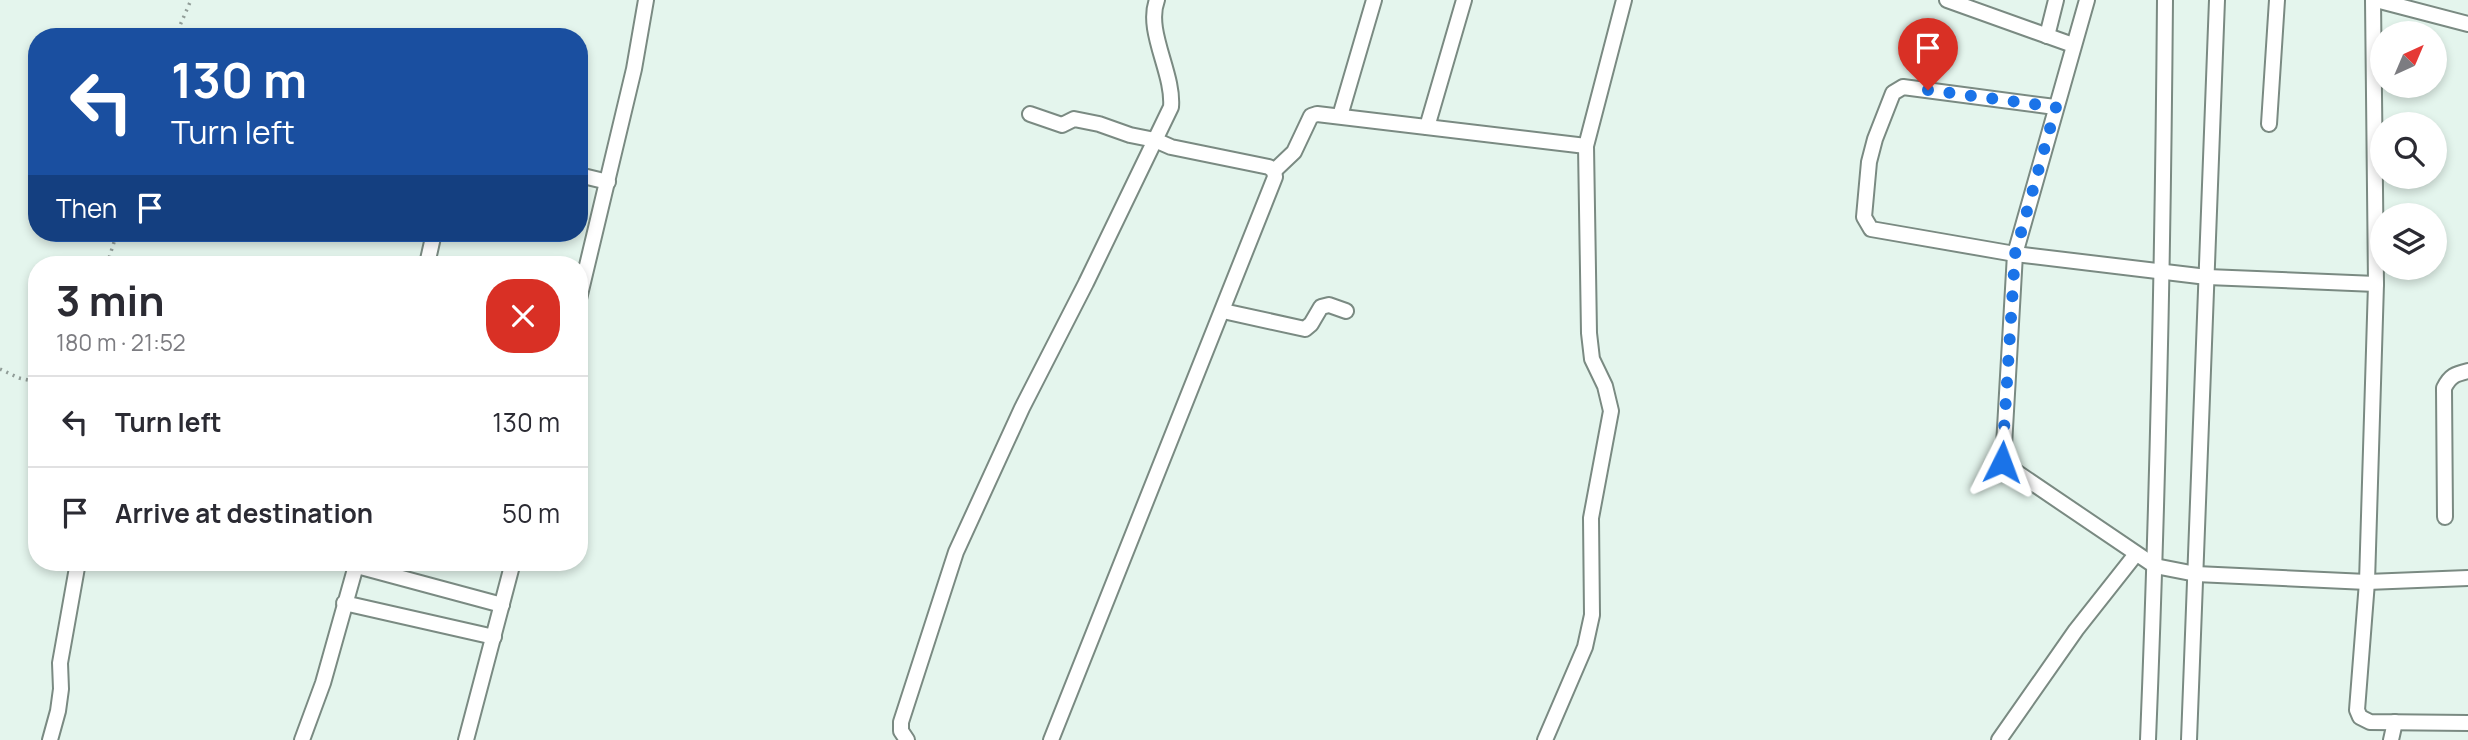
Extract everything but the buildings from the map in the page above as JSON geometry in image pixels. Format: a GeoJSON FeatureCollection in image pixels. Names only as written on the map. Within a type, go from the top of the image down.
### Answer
{"type":"FeatureCollection","features":[{"type":"Feature","properties":{"kind":"street"},"geometry":{"type":"LineString","coordinates":[[588,263],[634,69],[646,0]]}},
{"type":"Feature","properties":{"kind":"street"},"geometry":{"type":"LineString","coordinates":[[908,740],[901,731],[901,722],[956,552],[1022,408],[1171,107],[1172,92],[1154,24],[1153,9],[1157,0]]}},
{"type":"Feature","properties":{"kind":"street"},"geometry":{"type":"LineString","coordinates":[[1340,116],[1374,0]]}},
{"type":"Feature","properties":{"kind":"street"},"geometry":{"type":"LineString","coordinates":[[1427,127],[1464,0]]}},
{"type":"Feature","properties":{"kind":"street"},"geometry":{"type":"LineString","coordinates":[[1545,740],[1585,648],[1592,615],[1591,518],[1611,411],[1605,386],[1592,359],[1589,333],[1586,146],[1624,0]]}},
{"type":"Feature","properties":{"kind":"street"},"geometry":{"type":"LineString","coordinates":[[1947,0],[2073,45]]}},
{"type":"Feature","properties":{"kind":"street"},"geometry":{"type":"LineString","coordinates":[[2047,36],[2056,0]]}},
{"type":"Feature","properties":{"kind":"street"},"geometry":{"type":"LineString","coordinates":[[2087,0],[2015,254],[2002,462],[2155,566],[2196,574],[2367,582],[2468,578]]}},
{"type":"Feature","properties":{"kind":"street"},"geometry":{"type":"LineString","coordinates":[[2148,740],[2162,271],[2165,0]]}},
{"type":"Feature","properties":{"kind":"street"},"geometry":{"type":"LineString","coordinates":[[2189,740],[2217,0]]}},
{"type":"Feature","properties":{"kind":"street"},"geometry":{"type":"LineString","coordinates":[[2269,124],[2277,0]]}},
{"type":"Feature","properties":{"kind":"street"},"geometry":{"type":"LineString","coordinates":[[2468,24],[2415,5],[2375,0],[2376,284],[2367,582],[2357,710],[2364,721],[2468,723]]}},
{"type":"Feature","properties":{"kind":"street"},"geometry":{"type":"LineString","coordinates":[[2056,107],[1903,87],[1893,93],[1869,162],[1864,217],[1871,229],[2015,254],[2207,277],[2376,284]]}},
{"type":"Feature","properties":{"kind":"street"},"geometry":{"type":"LineString","coordinates":[[1030,114],[1062,125],[1074,119],[1099,124],[1171,147],[1269,167],[1274,171]]}},
{"type":"Feature","properties":{"kind":"street"},"geometry":{"type":"LineString","coordinates":[[1051,740],[1274,183],[1274,171],[1294,152],[1311,116],[1340,116],[1586,146]]}},
{"type":"Feature","properties":{"kind":"street"},"geometry":{"type":"LineString","coordinates":[[588,177],[608,183]]}},
{"type":"Feature","properties":{"kind":"street"},"geometry":{"type":"LineString","coordinates":[[1223,311],[1305,329],[1321,307],[1329,305],[1346,311]]}},
{"type":"Feature","properties":{"kind":"street"},"geometry":{"type":"LineString","coordinates":[[2445,517],[2444,388],[2454,374],[2468,371]]}},
{"type":"Feature","properties":{"kind":"street"},"geometry":{"type":"LineString","coordinates":[[1999,740],[2076,630],[2136,554]]}},
{"type":"Feature","properties":{"kind":"street"},"geometry":{"type":"LineString","coordinates":[[50,740],[58,711],[60,663],[76,571]]}},
{"type":"Feature","properties":{"kind":"street"},"geometry":{"type":"LineString","coordinates":[[302,740],[323,684],[355,571]]}},
{"type":"Feature","properties":{"kind":"street"},"geometry":{"type":"LineString","coordinates":[[382,571],[502,605]]}},
{"type":"Feature","properties":{"kind":"street"},"geometry":{"type":"LineString","coordinates":[[466,740],[511,571]]}},
{"type":"Feature","properties":{"kind":"street"},"geometry":{"type":"LineString","coordinates":[[344,603],[494,637]]}},
{"type":"Feature","properties":{"kind":"street"},"geometry":{"type":"LineString","coordinates":[[2391,740],[2395,722]]}},
{"type":"Feature","properties":{"kind":"path"},"geometry":{"type":"LineString","coordinates":[[179,28],[191,0]]}},
{"type":"Feature","properties":{"kind":"path"},"geometry":{"type":"LineString","coordinates":[[0,369],[28,380]]}},
{"type":"Feature","properties":{"kind":"route"},"geometry":{"type":"LineString","coordinates":[[1928,90],[2056,107],[2015,254],[2002,462]]}}]}
